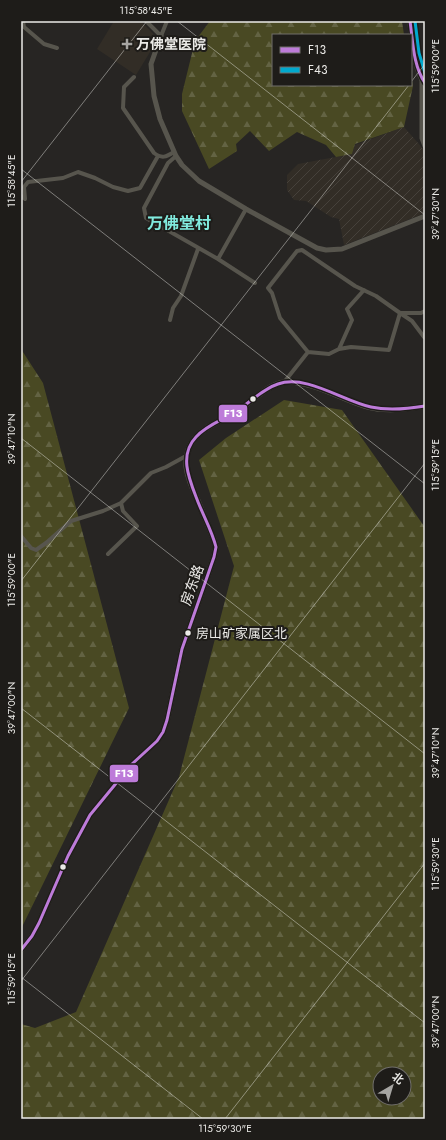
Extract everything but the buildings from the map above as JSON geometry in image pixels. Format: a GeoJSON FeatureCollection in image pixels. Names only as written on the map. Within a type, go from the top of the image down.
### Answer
{"type":"FeatureCollection","features":[{"type":"Feature","properties":{"kind":"main road"},"geometry":{"type":"LineString","coordinates":[[410,21],[417,64],[423,81]]}},
{"type":"Feature","properties":{"kind":"main road"},"geometry":{"type":"LineString","coordinates":[[186,456],[195,438],[203,431],[242,408],[264,391],[276,384],[284,382],[306,384],[366,407],[391,410],[425,406]]}},
{"type":"Feature","properties":{"kind":"main road","name":"房东路"},"geometry":{"type":"LineString","coordinates":[[21,950],[40,923],[68,856],[90,815],[132,764],[157,741],[163,732],[167,720],[182,649],[212,564],[216,547],[187,475],[186,456]]}},
{"type":"Feature","properties":{"kind":"street"},"geometry":{"type":"LineString","coordinates":[[23,21],[24,27],[44,44],[57,48]]}},
{"type":"Feature","properties":{"kind":"street"},"geometry":{"type":"LineString","coordinates":[[146,21],[161,36]]}},
{"type":"Feature","properties":{"kind":"street"},"geometry":{"type":"LineString","coordinates":[[167,21],[151,64],[152,78],[156,108],[160,119],[175,154],[187,172],[199,181],[246,209],[317,248],[326,250],[342,249],[425,216]]}},
{"type":"Feature","properties":{"kind":"street"},"geometry":{"type":"LineString","coordinates":[[134,77],[124,87],[123,108],[150,149],[158,156],[165,158],[175,154]]}},
{"type":"Feature","properties":{"kind":"street"},"geometry":{"type":"LineString","coordinates":[[423,81],[422,138],[425,146]]}},
{"type":"Feature","properties":{"kind":"street"},"geometry":{"type":"LineString","coordinates":[[175,154],[168,163],[144,208],[144,215],[150,221],[218,259],[255,283]]}},
{"type":"Feature","properties":{"kind":"street"},"geometry":{"type":"LineString","coordinates":[[21,196],[25,199],[24,188],[28,182],[63,178],[78,172],[96,178],[113,187],[128,191],[140,188],[158,156]]}},
{"type":"Feature","properties":{"kind":"street"},"geometry":{"type":"LineString","coordinates":[[218,259],[246,209]]}},
{"type":"Feature","properties":{"kind":"street"},"geometry":{"type":"LineString","coordinates":[[170,320],[173,308],[182,296],[198,248]]}},
{"type":"Feature","properties":{"kind":"street"},"geometry":{"type":"LineString","coordinates":[[400,313],[389,350],[351,347],[339,349],[329,354],[308,352],[280,318],[272,293],[268,288],[297,251],[302,250],[355,286],[376,296],[400,313],[412,322],[424,337]]}},
{"type":"Feature","properties":{"kind":"street"},"geometry":{"type":"LineString","coordinates":[[339,349],[352,320],[347,309],[364,290]]}},
{"type":"Feature","properties":{"kind":"street"},"geometry":{"type":"LineString","coordinates":[[400,313],[425,312]]}},
{"type":"Feature","properties":{"kind":"street"},"geometry":{"type":"LineString","coordinates":[[284,382],[308,352]]}},
{"type":"Feature","properties":{"kind":"street"},"geometry":{"type":"LineString","coordinates":[[21,536],[31,548],[36,550],[71,521],[121,504],[151,473],[186,456]]}},
{"type":"Feature","properties":{"kind":"street"},"geometry":{"type":"LineString","coordinates":[[108,554],[137,526],[123,511],[121,504]]}},
{"type":"Feature","properties":{"kind":"shaded area","name":"万佛堂医院"},"geometry":{"type":"Polygon","coordinates":[[[114,21],[141,21],[158,39],[136,75],[97,49],[114,21]]]}},
{"type":"Feature","properties":{"kind":"shaded area"},"geometry":{"type":"Polygon","coordinates":[[[404,127],[425,151],[425,213],[344,245],[339,219],[331,217],[306,201],[294,200],[287,190],[287,175],[298,164],[352,154],[355,145],[404,127]]]}},
{"type":"Feature","properties":{"kind":"green space"},"geometry":{"type":"Polygon","coordinates":[[[210,21],[402,21],[404,34],[272,34],[272,86],[412,86],[412,80],[413,86],[404,127],[355,144],[352,154],[336,157],[326,145],[297,132],[269,151],[250,131],[236,144],[237,151],[209,169],[182,111],[182,94],[195,41],[210,21]]]}},
{"type":"Feature","properties":{"kind":"green space"},"geometry":{"type":"Polygon","coordinates":[[[21,349],[43,383],[129,708],[21,929],[21,349]]]}},
{"type":"Feature","properties":{"kind":"green space"},"geometry":{"type":"Polygon","coordinates":[[[284,400],[342,410],[424,526],[425,1119],[21,1119],[21,1024],[35,1028],[76,1012],[179,777],[234,566],[199,460],[226,438],[284,400]]]}},
{"type":"Feature","properties":{"kind":"transit line","name":"F13"},"geometry":{"type":"LineString","coordinates":[[410,21],[412,34]]}},
{"type":"Feature","properties":{"kind":"transit line","name":"F43"},"geometry":{"type":"LineString","coordinates":[[415,21],[419,53],[425,73]]}},
{"type":"Feature","properties":{"kind":"transit line","name":"F13"},"geometry":{"type":"LineString","coordinates":[[412,37],[418,69],[425,83]]}},
{"type":"Feature","properties":{"kind":"transit line","name":"F13"},"geometry":{"type":"LineString","coordinates":[[21,950],[32,936],[39,923],[68,856],[90,815],[132,764],[157,741],[163,732],[167,720],[182,649],[214,557],[216,547],[192,486],[187,469],[188,452],[196,437],[213,424],[238,410],[265,390],[278,384],[289,382],[312,385],[371,407],[398,409],[425,406]]}},
{"type":"Feature","properties":{"kind":"place","name":"万佛堂医院"},"geometry":{"type":"Point","coordinates":[127,44]}},
{"type":"Feature","properties":{"kind":"place","name":"房山矿家属区北"},"geometry":{"type":"Point","coordinates":[188,633]}},
{"type":"Feature","properties":{"kind":"district","name":"万佛堂村"},"geometry":{"type":"Point","coordinates":[179,223]}}]}
